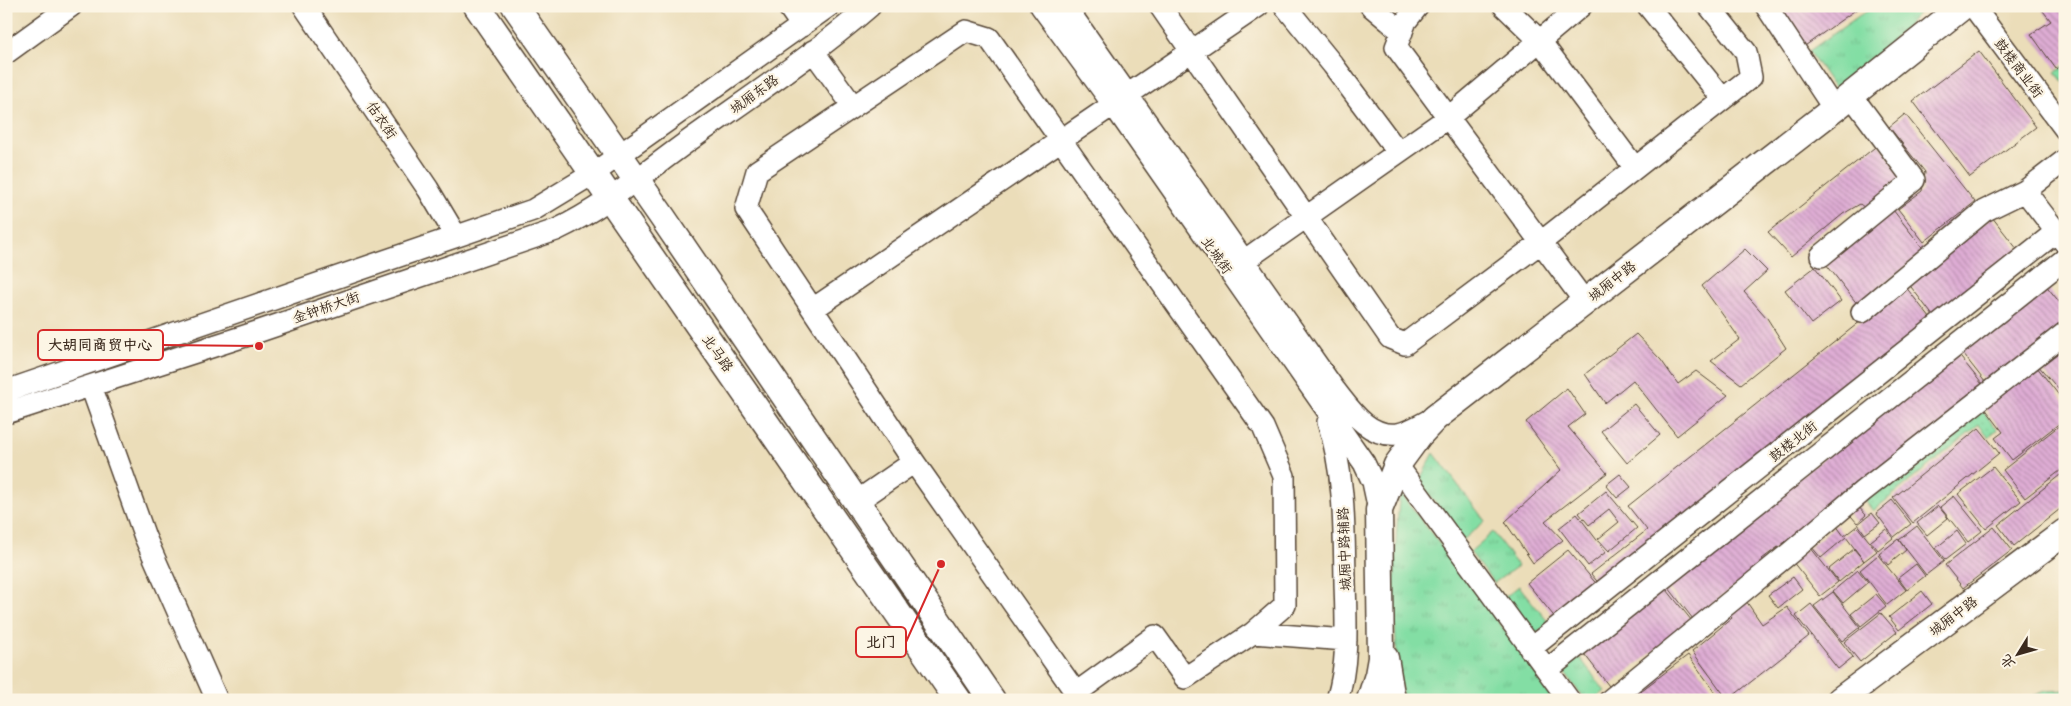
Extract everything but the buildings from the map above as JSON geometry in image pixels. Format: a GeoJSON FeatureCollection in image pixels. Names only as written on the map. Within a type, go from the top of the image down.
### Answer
{"type":"FeatureCollection","features":[{"type":"Feature","properties":{"kind":"main road","name":"北马路"},"geometry":{"type":"LineString","coordinates":[[477,6],[958,700]]}},
{"type":"Feature","properties":{"kind":"main road"},"geometry":{"type":"LineString","coordinates":[[515,6],[620,156],[992,700]]}},
{"type":"Feature","properties":{"kind":"main road","name":"城厢中路"},"geometry":{"type":"LineString","coordinates":[[1370,700],[1381,658],[1379,510],[1397,465],[1419,435],[1435,418],[1843,102],[1963,6]]}},
{"type":"Feature","properties":{"kind":"main road"},"geometry":{"type":"LineString","coordinates":[[782,446],[806,429]]}},
{"type":"Feature","properties":{"kind":"main road","name":"城厢中路"},"geometry":{"type":"LineString","coordinates":[[1840,700],[2065,532]]}},
{"type":"Feature","properties":{"kind":"main road","name":"城厢中路"},"geometry":{"type":"LineString","coordinates":[[1382,622],[1392,700]]}},
{"type":"Feature","properties":{"kind":"street"},"geometry":{"type":"LineString","coordinates":[[6,52],[71,6]]}},
{"type":"Feature","properties":{"kind":"street","name":"估衣街"},"geometry":{"type":"LineString","coordinates":[[304,6],[428,189],[456,236]]}},
{"type":"Feature","properties":{"kind":"street"},"geometry":{"type":"LineString","coordinates":[[788,6],[802,26]]}},
{"type":"Feature","properties":{"kind":"street","name":"城厢东路"},"geometry":{"type":"LineString","coordinates":[[594,173],[829,6]]}},
{"type":"Feature","properties":{"kind":"street","name":"城厢东路"},"geometry":{"type":"LineString","coordinates":[[635,180],[813,51],[870,6]]}},
{"type":"Feature","properties":{"kind":"street","name":"北城街"},"geometry":{"type":"LineString","coordinates":[[1041,6],[1121,101],[1245,260],[1334,389],[1361,421],[1376,430],[1398,434],[1435,418]]}},
{"type":"Feature","properties":{"kind":"street","name":"北城街"},"geometry":{"type":"LineString","coordinates":[[1065,6],[1121,101],[1319,401],[1364,463],[1373,482],[1379,510]]}},
{"type":"Feature","properties":{"kind":"street"},"geometry":{"type":"LineString","coordinates":[[1160,6],[1390,338],[1404,344],[1540,243],[1751,77],[1746,52],[1709,6]]}},
{"type":"Feature","properties":{"kind":"street"},"geometry":{"type":"LineString","coordinates":[[1193,54],[1258,6]]}},
{"type":"Feature","properties":{"kind":"street"},"geometry":{"type":"LineString","coordinates":[[813,309],[1060,139],[1193,54],[1262,6]]}},
{"type":"Feature","properties":{"kind":"street"},"geometry":{"type":"LineString","coordinates":[[1285,6],[1398,152]]}},
{"type":"Feature","properties":{"kind":"street"},"geometry":{"type":"LineString","coordinates":[[1371,6],[1402,32]]}},
{"type":"Feature","properties":{"kind":"street"},"geometry":{"type":"LineString","coordinates":[[1418,6],[1406,21],[1396,47],[1585,302]]}},
{"type":"Feature","properties":{"kind":"street"},"geometry":{"type":"LineString","coordinates":[[1504,6],[1540,41],[1635,168]]}},
{"type":"Feature","properties":{"kind":"street"},"geometry":{"type":"LineString","coordinates":[[1245,260],[1449,117],[1581,6]]}},
{"type":"Feature","properties":{"kind":"street"},"geometry":{"type":"LineString","coordinates":[[1648,6],[1723,99]]}},
{"type":"Feature","properties":{"kind":"street"},"geometry":{"type":"LineString","coordinates":[[1766,6],[1843,102],[1914,180],[1821,256]]}},
{"type":"Feature","properties":{"kind":"street","name":"鼓楼商业街"},"geometry":{"type":"LineString","coordinates":[[1973,6],[2065,129]]}},
{"type":"Feature","properties":{"kind":"street"},"geometry":{"type":"LineString","coordinates":[[966,31],[989,38],[1263,427],[1284,476],[1285,605],[1252,633],[1185,678],[1155,636],[1076,693],[914,462],[746,208],[756,171],[853,106],[966,31]]}},
{"type":"Feature","properties":{"kind":"street"},"geometry":{"type":"LineString","coordinates":[[813,51],[853,106]]}},
{"type":"Feature","properties":{"kind":"street"},"geometry":{"type":"LineString","coordinates":[[1862,312],[1984,211],[2025,191],[2065,160]]}},
{"type":"Feature","properties":{"kind":"street","name":"金钟桥大街"},"geometry":{"type":"LineString","coordinates":[[6,391],[534,210],[594,173]]}},
{"type":"Feature","properties":{"kind":"street","name":"金钟桥大街"},"geometry":{"type":"LineString","coordinates":[[6,413],[545,235],[569,224],[635,180]]}},
{"type":"Feature","properties":{"kind":"street"},"geometry":{"type":"LineString","coordinates":[[2025,191],[2061,238]]}},
{"type":"Feature","properties":{"kind":"street","name":"鼓楼北街"},"geometry":{"type":"LineString","coordinates":[[1530,649],[2061,238]]}},
{"type":"Feature","properties":{"kind":"street","name":"鼓楼北街"},"geometry":{"type":"LineString","coordinates":[[1547,670],[2065,259]]}},
{"type":"Feature","properties":{"kind":"street"},"geometry":{"type":"LineString","coordinates":[[1610,700],[1792,552],[1863,491],[2065,333]]}},
{"type":"Feature","properties":{"kind":"street"},"geometry":{"type":"LineString","coordinates":[[92,386],[145,537],[217,700]]}},
{"type":"Feature","properties":{"kind":"street","name":"城厢中路辅路"},"geometry":{"type":"LineString","coordinates":[[1319,401],[1334,440],[1344,522],[1346,640],[1343,677],[1337,700]]}},
{"type":"Feature","properties":{"kind":"street"},"geometry":{"type":"LineString","coordinates":[[856,502],[914,462]]}},
{"type":"Feature","properties":{"kind":"street"},"geometry":{"type":"LineString","coordinates":[[1397,465],[1569,700]]}},
{"type":"Feature","properties":{"kind":"street"},"geometry":{"type":"LineString","coordinates":[[1252,633],[1346,640]]}},
{"type":"Feature","properties":{"kind":"green space"},"geometry":{"type":"Polygon","coordinates":[[[1873,6],[1924,6],[1901,33],[1835,89],[1809,51],[1873,6]]]}},
{"type":"Feature","properties":{"kind":"green space"},"geometry":{"type":"Polygon","coordinates":[[[2065,65],[2065,84],[2055,72],[2065,65]]]}},
{"type":"Feature","properties":{"kind":"green space"},"geometry":{"type":"Polygon","coordinates":[[[1979,406],[1998,430],[1989,437],[1979,425],[1873,511],[1863,498],[1979,406]]]}},
{"type":"Feature","properties":{"kind":"green space"},"geometry":{"type":"Polygon","coordinates":[[[1434,453],[1485,521],[1463,540],[1419,481],[1434,453]]]}},
{"type":"Feature","properties":{"kind":"green space"},"geometry":{"type":"Polygon","coordinates":[[[1400,492],[1558,700],[1403,700],[1396,648],[1394,596],[1400,492]]]}},
{"type":"Feature","properties":{"kind":"green space"},"geometry":{"type":"Polygon","coordinates":[[[1493,532],[1518,566],[1494,583],[1470,552],[1493,532]]]}},
{"type":"Feature","properties":{"kind":"green space"},"geometry":{"type":"Polygon","coordinates":[[[1519,586],[1549,623],[1534,636],[1504,598],[1519,586]]]}},
{"type":"Feature","properties":{"kind":"green space"},"geometry":{"type":"Polygon","coordinates":[[[1577,654],[1605,691],[1594,700],[1585,700],[1561,668],[1577,654]]]}},
{"type":"Feature","properties":{"kind":"green space"},"geometry":{"type":"Polygon","coordinates":[[[2065,690],[2065,700],[2022,700],[2046,691],[2065,690]]]}},
{"type":"Feature","properties":{"kind":"place","name":"大胡同商贸中心"},"geometry":{"type":"Point","coordinates":[259,346]}},
{"type":"Feature","properties":{"kind":"place","name":"北门"},"geometry":{"type":"Point","coordinates":[941,564]}}]}
